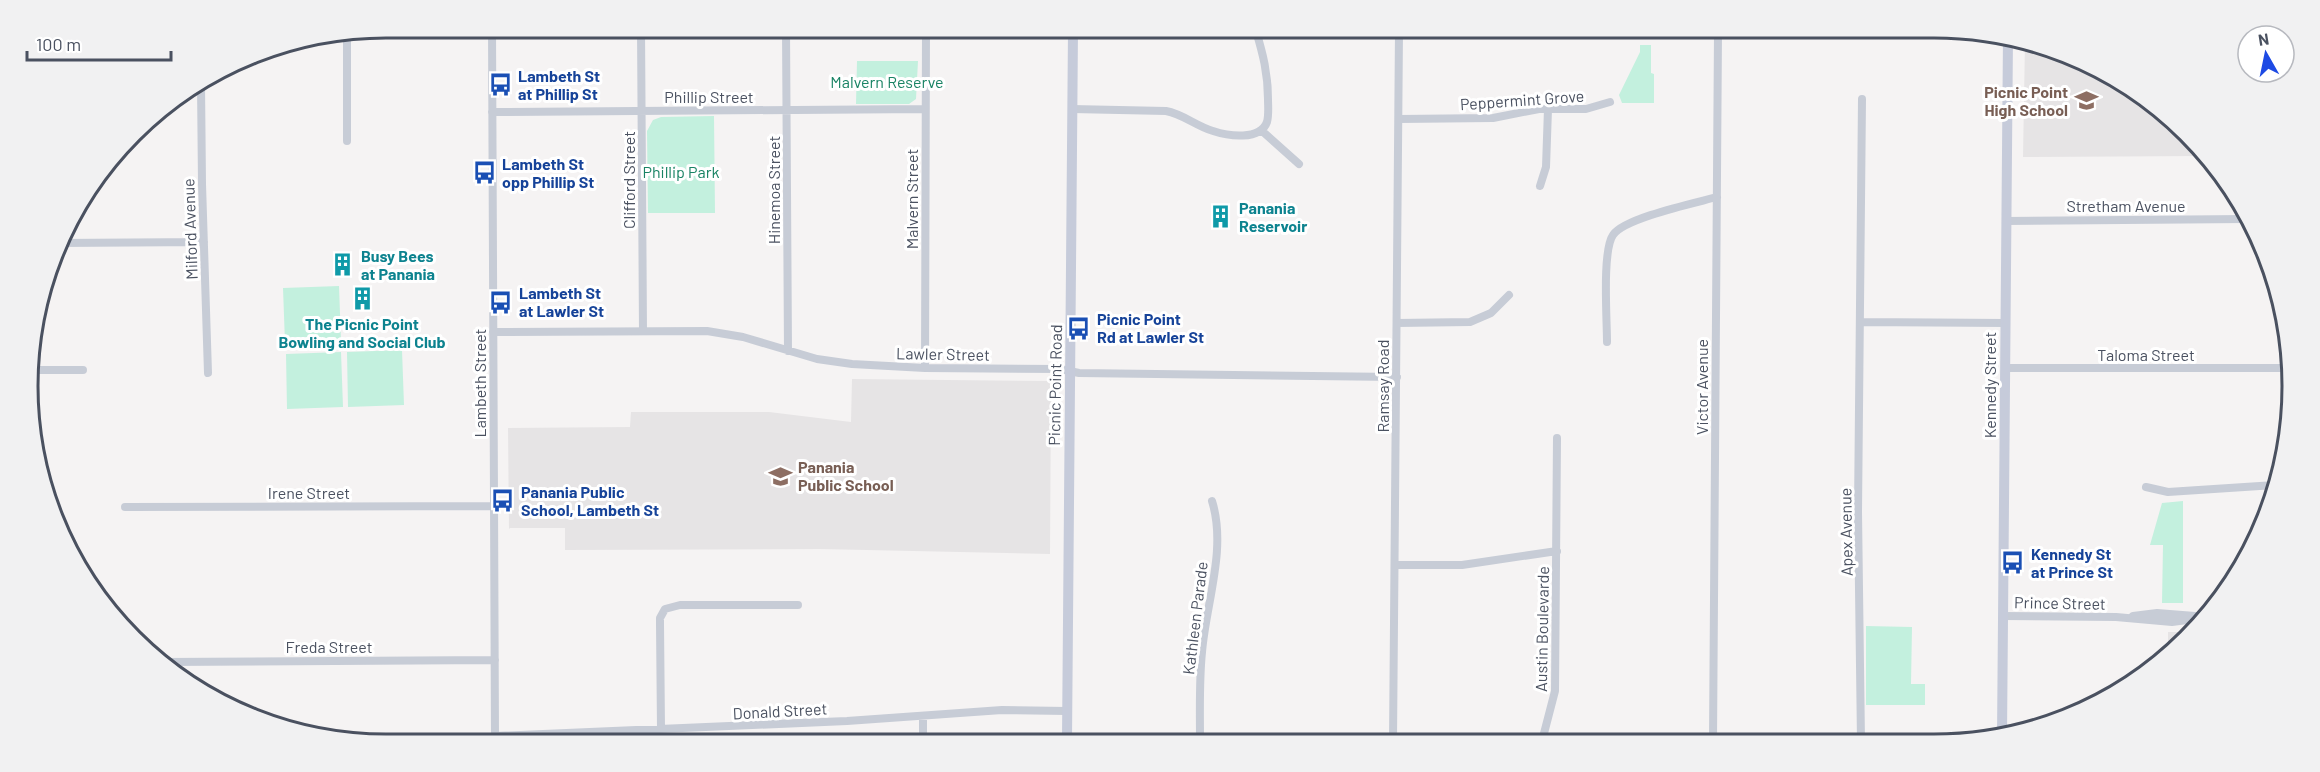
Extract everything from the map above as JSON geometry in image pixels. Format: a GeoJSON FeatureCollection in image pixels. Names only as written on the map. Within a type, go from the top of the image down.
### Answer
{"type":"FeatureCollection","features":[{"type":"Feature","properties":{"kind":"street","name":"Lambeth Street"},"geometry":{"type":"LineString","coordinates":[[492,38],[495,734]]}},
{"type":"Feature","properties":{"kind":"street","name":"Clifford Street"},"geometry":{"type":"LineString","coordinates":[[641,38],[643,331]]}},
{"type":"Feature","properties":{"kind":"street","name":"Hinemoa Street"},"geometry":{"type":"LineString","coordinates":[[786,38],[788,351]]}},
{"type":"Feature","properties":{"kind":"street","name":"Malvern Street"},"geometry":{"type":"LineString","coordinates":[[925,368],[926,38]]}},
{"type":"Feature","properties":{"kind":"street","name":"Picnic Point Road"},"geometry":{"type":"LineString","coordinates":[[1067,734],[1073,38]]}},
{"type":"Feature","properties":{"kind":"street"},"geometry":{"type":"LineString","coordinates":[[1072,109],[1160,110],[1179,114],[1204,128],[1220,133],[1248,135],[1261,130],[1268,117],[1268,79],[1258,38]]}},
{"type":"Feature","properties":{"kind":"street","name":"Ramsay Road"},"geometry":{"type":"LineString","coordinates":[[1393,734],[1399,38]]}},
{"type":"Feature","properties":{"kind":"street","name":"Victor Avenue"},"geometry":{"type":"LineString","coordinates":[[1713,734],[1718,38]]}},
{"type":"Feature","properties":{"kind":"street"},"geometry":{"type":"LineString","coordinates":[[347,39],[347,141]]}},
{"type":"Feature","properties":{"kind":"street","name":"Kennedy Street"},"geometry":{"type":"LineString","coordinates":[[2002,728],[2008,45]]}},
{"type":"Feature","properties":{"kind":"street","name":"Milford Avenue"},"geometry":{"type":"LineString","coordinates":[[201,91],[208,373]]}},
{"type":"Feature","properties":{"kind":"street","name":"Apex Avenue"},"geometry":{"type":"LineString","coordinates":[[1861,734],[1858,512],[1862,99]]}},
{"type":"Feature","properties":{"kind":"street","name":"Peppermint Grove"},"geometry":{"type":"LineString","coordinates":[[1399,118],[1493,118],[1548,109],[1586,109],[1610,102]]}},
{"type":"Feature","properties":{"kind":"street","name":"Phillip Street"},"geometry":{"type":"LineString","coordinates":[[492,112],[925,109]]}},
{"type":"Feature","properties":{"kind":"street"},"geometry":{"type":"LineString","coordinates":[[1540,186],[1546,166],[1548,109]]}},
{"type":"Feature","properties":{"kind":"street"},"geometry":{"type":"LineString","coordinates":[[1261,130],[1299,164]]}},
{"type":"Feature","properties":{"kind":"street"},"geometry":{"type":"LineString","coordinates":[[1607,342],[1608,250],[1613,235],[1626,224],[1717,197]]}},
{"type":"Feature","properties":{"kind":"street","name":"Stretham Avenue"},"geometry":{"type":"LineString","coordinates":[[2006,220],[2240,219]]}},
{"type":"Feature","properties":{"kind":"street"},"geometry":{"type":"LineString","coordinates":[[68,243],[204,242]]}},
{"type":"Feature","properties":{"kind":"street"},"geometry":{"type":"LineString","coordinates":[[1397,323],[1470,322],[1491,313],[1509,295]]}},
{"type":"Feature","properties":{"kind":"street"},"geometry":{"type":"LineString","coordinates":[[1860,322],[2006,323]]}},
{"type":"Feature","properties":{"kind":"street","name":"Lawler Street"},"geometry":{"type":"LineString","coordinates":[[493,332],[720,332],[838,363],[925,368],[1397,377]]}},
{"type":"Feature","properties":{"kind":"street","name":"Taloma Street"},"geometry":{"type":"LineString","coordinates":[[2005,368],[2282,368]]}},
{"type":"Feature","properties":{"kind":"street"},"geometry":{"type":"LineString","coordinates":[[38,370],[83,370]]}},
{"type":"Feature","properties":{"kind":"street","name":"Austin Boulevarde"},"geometry":{"type":"LineString","coordinates":[[1544,734],[1555,691],[1557,438]]}},
{"type":"Feature","properties":{"kind":"street"},"geometry":{"type":"LineString","coordinates":[[2146,487],[2168,492],[2268,485]]}},
{"type":"Feature","properties":{"kind":"street","name":"Kathleen Parade"},"geometry":{"type":"LineString","coordinates":[[1200,734],[1202,651],[1217,549],[1216,515],[1212,501]]}},
{"type":"Feature","properties":{"kind":"street","name":"Irene Street"},"geometry":{"type":"LineString","coordinates":[[125,507],[494,506]]}},
{"type":"Feature","properties":{"kind":"street","name":"Austin Boulevarde"},"geometry":{"type":"LineString","coordinates":[[1395,565],[1462,565],[1557,551]]}},
{"type":"Feature","properties":{"kind":"street"},"geometry":{"type":"LineString","coordinates":[[661,729],[660,618],[665,609],[680,605],[798,605]]}},
{"type":"Feature","properties":{"kind":"street","name":"Prince Street"},"geometry":{"type":"LineString","coordinates":[[2004,616],[2116,617],[2172,622],[2194,618]]}},
{"type":"Feature","properties":{"kind":"street","name":"Freda Street"},"geometry":{"type":"LineString","coordinates":[[174,662],[495,660]]}},
{"type":"Feature","properties":{"kind":"street","name":"Donald Street"},"geometry":{"type":"LineString","coordinates":[[557,734],[1002,710],[1067,711]]}},
{"type":"Feature","properties":{"kind":"street"},"geometry":{"type":"LineString","coordinates":[[923,716],[923,734]]}},
{"type":"Feature","properties":{"kind":"street"},"geometry":{"type":"LineString","coordinates":[[681,729],[681,734]]}},
{"type":"Feature","properties":{"kind":"shaded area","name":"Picnic Point High School"},"geometry":{"type":"Polygon","coordinates":[[[2025,49],[2088,73],[2128,96],[2164,124],[2196,156],[2023,157],[2025,49]]]}},
{"type":"Feature","properties":{"kind":"shaded area","name":"Panania Public School"},"geometry":{"type":"Polygon","coordinates":[[[852,379],[1051,381],[1050,554],[820,549],[565,550],[565,528],[509,529],[508,428],[630,427],[631,412],[769,412],[851,422],[852,379]]]}},
{"type":"Feature","properties":{"kind":"shaded area"},"geometry":{"type":"Polygon","coordinates":[[[2168,632],[2180,632],[2168,644],[2168,632]]]}},
{"type":"Feature","properties":{"kind":"green space"},"geometry":{"type":"Polygon","coordinates":[[[1640,45],[1651,45],[1654,103],[1622,103],[1619,95],[1640,52],[1640,45]]]}},
{"type":"Feature","properties":{"kind":"green space","name":"Malvern Reserve"},"geometry":{"type":"Polygon","coordinates":[[[857,61],[918,61],[916,99],[909,104],[856,104],[857,61]]]}},
{"type":"Feature","properties":{"kind":"green space","name":"Phillip Park"},"geometry":{"type":"Polygon","coordinates":[[[714,116],[715,213],[648,213],[647,131],[653,120],[661,117],[714,116]]]}},
{"type":"Feature","properties":{"kind":"green space"},"geometry":{"type":"Polygon","coordinates":[[[339,286],[341,341],[285,343],[283,288],[339,286]]]}},
{"type":"Feature","properties":{"kind":"green space"},"geometry":{"type":"Polygon","coordinates":[[[402,350],[404,405],[348,407],[347,352],[402,350]]]}},
{"type":"Feature","properties":{"kind":"green space"},"geometry":{"type":"Polygon","coordinates":[[[341,352],[343,407],[287,409],[286,354],[341,352]]]}},
{"type":"Feature","properties":{"kind":"green space"},"geometry":{"type":"Polygon","coordinates":[[[2183,501],[2183,603],[2162,603],[2163,545],[2150,545],[2162,503],[2183,501]]]}},
{"type":"Feature","properties":{"kind":"green space"},"geometry":{"type":"Polygon","coordinates":[[[1866,626],[1912,627],[1911,684],[1925,684],[1925,705],[1866,705],[1866,626]]]}},
{"type":"Feature","properties":{"kind":"place","name":"Lambeth St at Phillip St"},"geometry":{"type":"Point","coordinates":[500,85]}},
{"type":"Feature","properties":{"kind":"place","name":"Picnic Point High School"},"geometry":{"type":"Point","coordinates":[2086,101]}},
{"type":"Feature","properties":{"kind":"place","name":"Lambeth St opp Phillip St"},"geometry":{"type":"Point","coordinates":[484,173]}},
{"type":"Feature","properties":{"kind":"place","name":"Panania Reservoir"},"geometry":{"type":"Point","coordinates":[1221,217]}},
{"type":"Feature","properties":{"kind":"place","name":"Busy Bees at Panania"},"geometry":{"type":"Point","coordinates":[343,265]}},
{"type":"Feature","properties":{"kind":"place","name":"The Picnic Point Bowling and Social Club"},"geometry":{"type":"Point","coordinates":[362,299]}},
{"type":"Feature","properties":{"kind":"place","name":"Lambeth St at Lawler St"},"geometry":{"type":"Point","coordinates":[501,302]}},
{"type":"Feature","properties":{"kind":"place","name":"Picnic Point Rd at Lawler St"},"geometry":{"type":"Point","coordinates":[1079,328]}},
{"type":"Feature","properties":{"kind":"place","name":"Panania Public School"},"geometry":{"type":"Point","coordinates":[780,476]}},
{"type":"Feature","properties":{"kind":"place","name":"Panania Public School, Lambeth St"},"geometry":{"type":"Point","coordinates":[503,501]}},
{"type":"Feature","properties":{"kind":"place","name":"Kennedy St at Prince St"},"geometry":{"type":"Point","coordinates":[2013,563]}}]}
